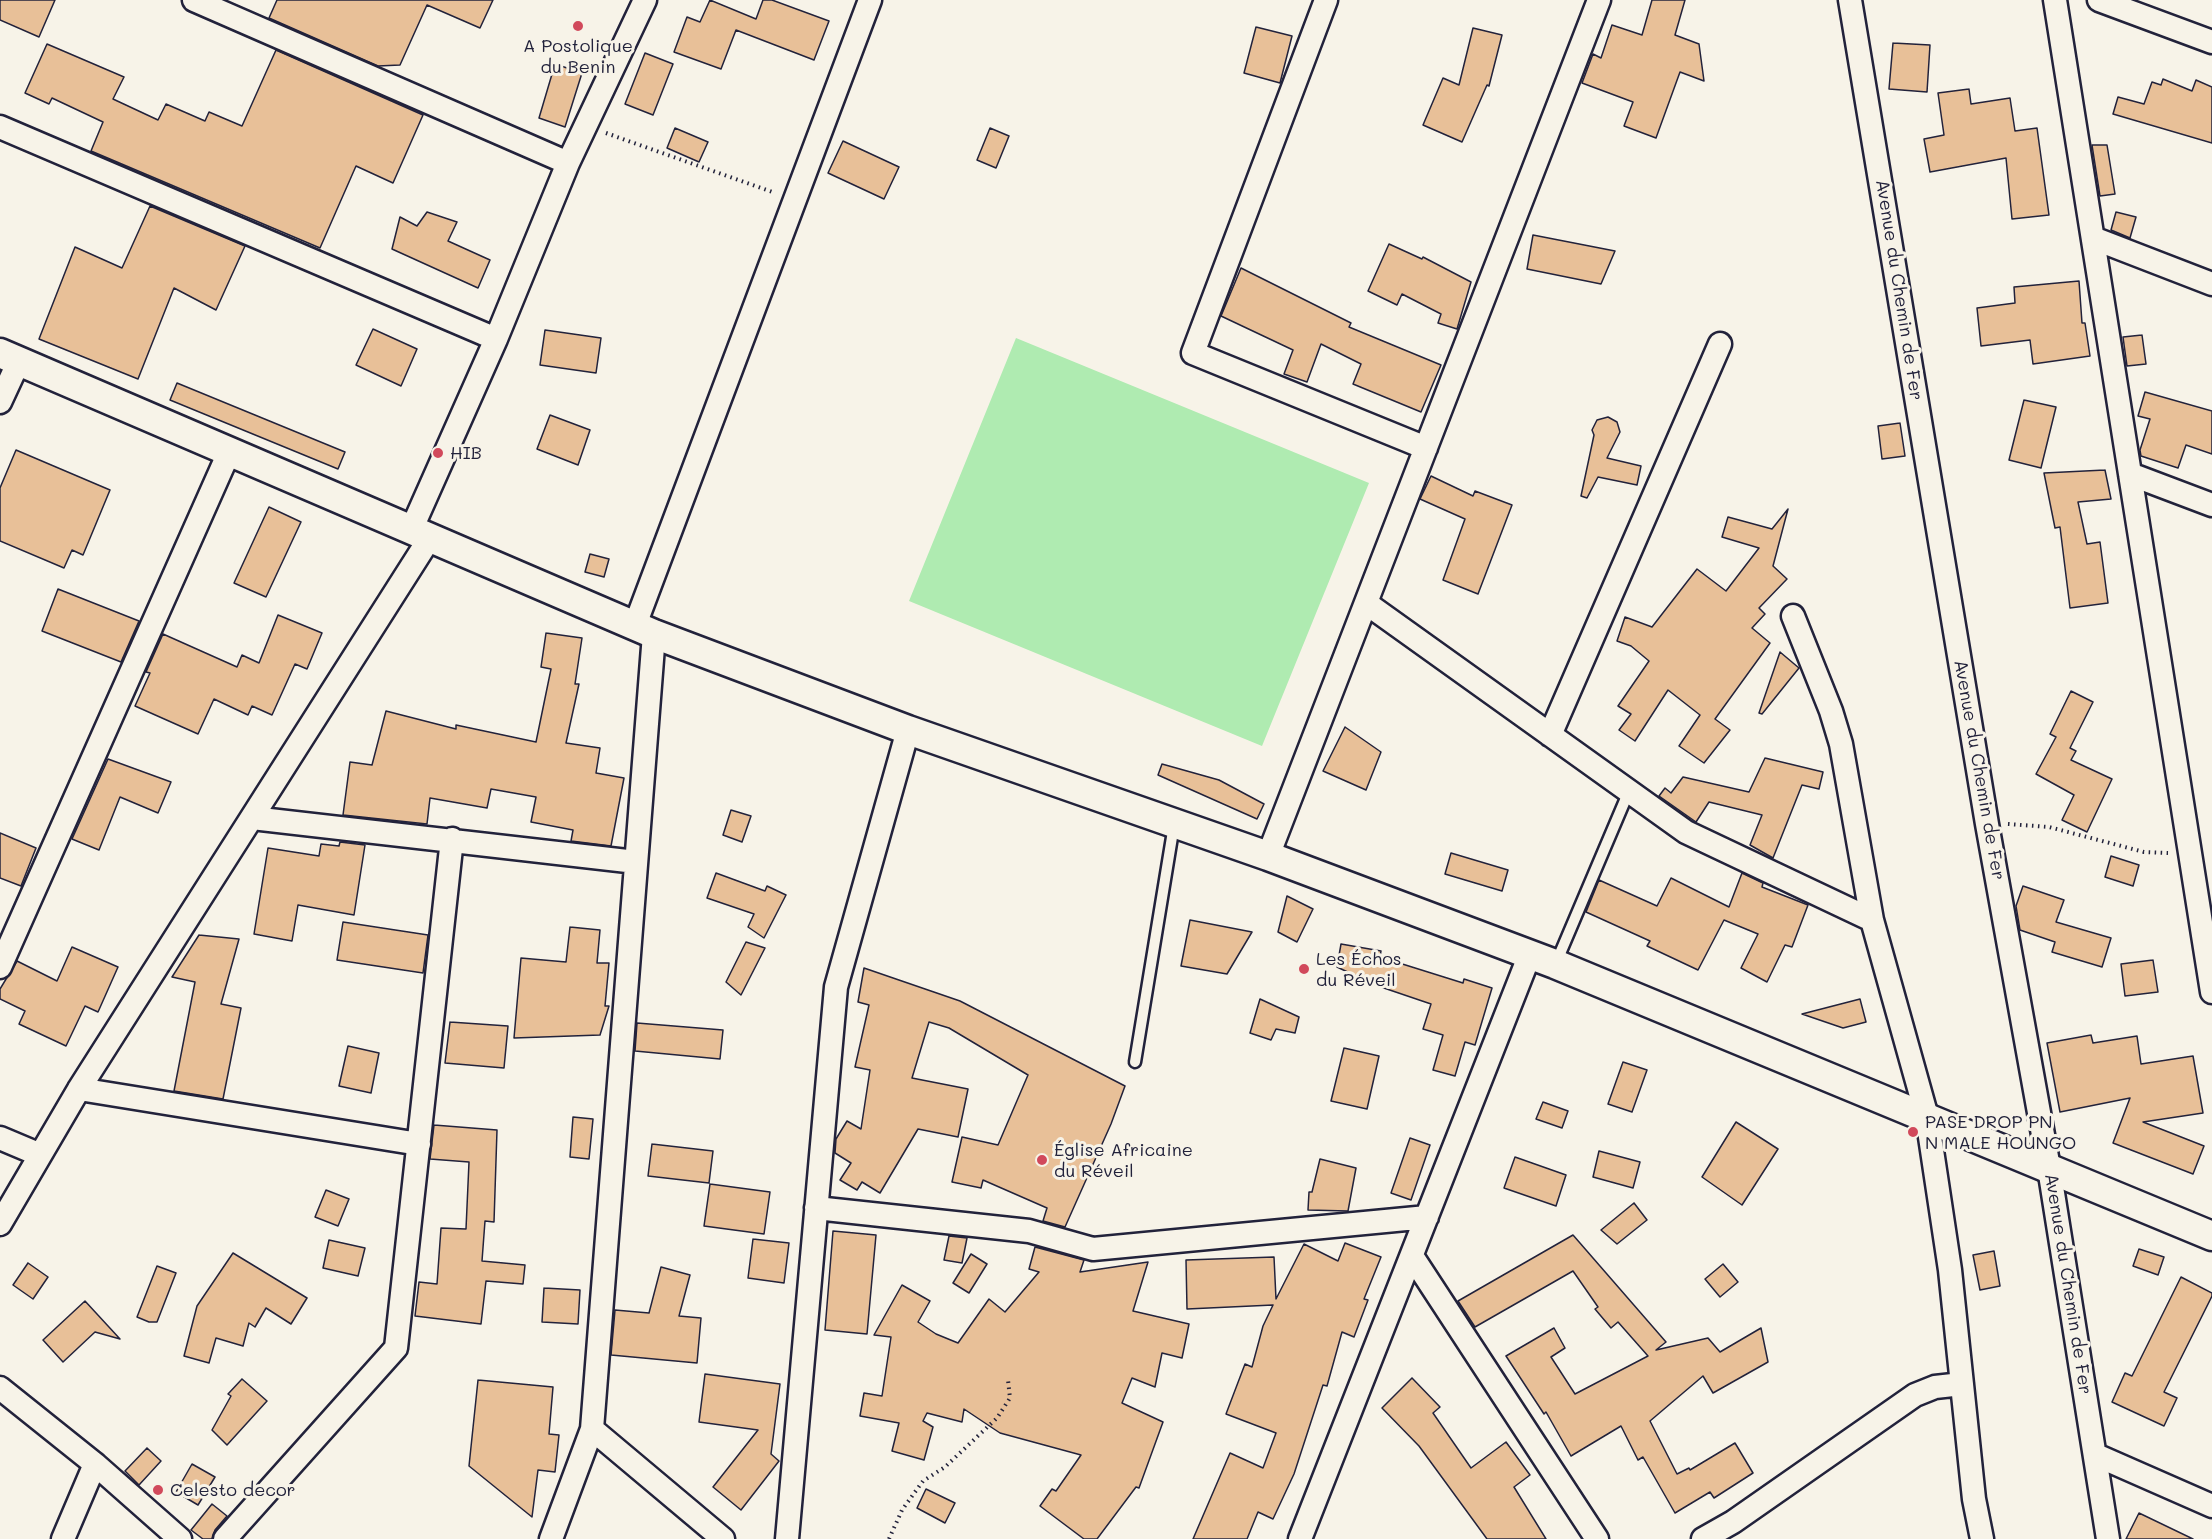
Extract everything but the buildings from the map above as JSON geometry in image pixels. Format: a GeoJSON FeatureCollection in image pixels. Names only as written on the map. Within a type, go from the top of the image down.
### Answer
{"type":"FeatureCollection","features":[{"type":"Feature","properties":{"kind":"street"},"geometry":{"type":"LineString","coordinates":[[194,0],[568,163]]}},
{"type":"Feature","properties":{"kind":"street"},"geometry":{"type":"LineString","coordinates":[[0,1224],[38,1154],[252,818],[422,532],[496,339],[568,163],[645,0]]}},
{"type":"Feature","properties":{"kind":"street"},"geometry":{"type":"LineString","coordinates":[[551,1539],[592,1429],[636,862],[644,629],[795,200],[870,0]]}},
{"type":"Feature","properties":{"kind":"street"},"geometry":{"type":"LineString","coordinates":[[1326,0],[1193,353],[1426,448]]}},
{"type":"Feature","properties":{"kind":"street"},"geometry":{"type":"LineString","coordinates":[[1268,856],[1599,0]]}},
{"type":"Feature","properties":{"kind":"street","name":"Avenue du Chemin de Fer"},"geometry":{"type":"LineString","coordinates":[[1850,0],[1987,824],[2049,1168],[2108,1539]]}},
{"type":"Feature","properties":{"kind":"street"},"geometry":{"type":"LineString","coordinates":[[2055,0],[2212,993]]}},
{"type":"Feature","properties":{"kind":"street"},"geometry":{"type":"LineString","coordinates":[[2099,0],[2212,42]]}},
{"type":"Feature","properties":{"kind":"street"},"geometry":{"type":"LineString","coordinates":[[0,127],[496,339]]}},
{"type":"Feature","properties":{"kind":"street"},"geometry":{"type":"LineString","coordinates":[[2093,238],[2212,284]]}},
{"type":"Feature","properties":{"kind":"street"},"geometry":{"type":"LineString","coordinates":[[1550,735],[1720,344]]}},
{"type":"Feature","properties":{"kind":"street"},"geometry":{"type":"LineString","coordinates":[[0,402],[9,357],[644,629],[908,730],[1268,856],[1543,959],[2212,1236]]}},
{"type":"Feature","properties":{"kind":"street"},"geometry":{"type":"LineString","coordinates":[[0,967],[230,450]]}},
{"type":"Feature","properties":{"kind":"street"},"geometry":{"type":"LineString","coordinates":[[2130,474],[2212,505]]}},
{"type":"Feature","properties":{"kind":"street"},"geometry":{"type":"LineString","coordinates":[[1366,603],[1686,832],[1872,920]]}},
{"type":"Feature","properties":{"kind":"street"},"geometry":{"type":"LineString","coordinates":[[1793,616],[1841,744],[1872,920],[1927,1118],[1950,1270],[1974,1498],[1982,1539]]}},
{"type":"Feature","properties":{"kind":"street"},"geometry":{"type":"LineString","coordinates":[[787,1539],[836,987],[908,730]]}},
{"type":"Feature","properties":{"kind":"street"},"geometry":{"type":"LineString","coordinates":[[252,818],[452,839],[636,862]]}},
{"type":"Feature","properties":{"kind":"street"},"geometry":{"type":"LineString","coordinates":[[225,1539],[396,1348],[452,839]]}},
{"type":"Feature","properties":{"kind":"street"},"geometry":{"type":"LineString","coordinates":[[1300,1539],[1427,1217],[1543,959]]}},
{"type":"Feature","properties":{"kind":"street"},"geometry":{"type":"LineString","coordinates":[[79,1089],[419,1144]]}},
{"type":"Feature","properties":{"kind":"street"},"geometry":{"type":"LineString","coordinates":[[0,1137],[38,1154]]}},
{"type":"Feature","properties":{"kind":"street"},"geometry":{"type":"LineString","coordinates":[[816,1208],[1029,1231],[1093,1249],[1427,1217]]}},
{"type":"Feature","properties":{"kind":"street"},"geometry":{"type":"LineString","coordinates":[[1412,1256],[1597,1539]]}},
{"type":"Feature","properties":{"kind":"street"},"geometry":{"type":"LineString","coordinates":[[1703,1539],[1733,1522],[1915,1395],[1935,1387],[1962,1384]]}},
{"type":"Feature","properties":{"kind":"street"},"geometry":{"type":"LineString","coordinates":[[0,1388],[94,1464],[180,1539]]}},
{"type":"Feature","properties":{"kind":"street"},"geometry":{"type":"LineString","coordinates":[[592,1429],[723,1539]]}},
{"type":"Feature","properties":{"kind":"street"},"geometry":{"type":"LineString","coordinates":[[2096,1455],[2212,1506]]}},
{"type":"Feature","properties":{"kind":"street"},"geometry":{"type":"LineString","coordinates":[[63,1539],[94,1464]]}},
{"type":"Feature","properties":{"kind":"lane"},"geometry":{"type":"LineString","coordinates":[[1543,959],[1629,791]]}},
{"type":"Feature","properties":{"kind":"lane"},"geometry":{"type":"LineString","coordinates":[[1135,1062],[1174,824]]}},
{"type":"Feature","properties":{"kind":"path"},"geometry":{"type":"LineString","coordinates":[[586,126],[795,200]]}},
{"type":"Feature","properties":{"kind":"path"},"geometry":{"type":"LineString","coordinates":[[1987,824],[2049,826],[2144,852],[2190,855]]}},
{"type":"Feature","properties":{"kind":"path"},"geometry":{"type":"LineString","coordinates":[[889,1539],[902,1510],[923,1481],[945,1467],[997,1418],[1010,1398],[1008,1380]]}},
{"type":"Feature","properties":{"kind":"green space"},"geometry":{"type":"Polygon","coordinates":[[[1016,338],[1369,483],[1262,746],[909,601],[1016,338]]]}},
{"type":"Feature","properties":{"kind":"place","name":"A Postolique du Benin"},"geometry":{"type":"Point","coordinates":[578,26]}},
{"type":"Feature","properties":{"kind":"place","name":"HIB"},"geometry":{"type":"Point","coordinates":[438,453]}},
{"type":"Feature","properties":{"kind":"place","name":"Les Échos du Réveil"},"geometry":{"type":"Point","coordinates":[1304,969]}},
{"type":"Feature","properties":{"kind":"place","name":"PASE DROP PN N MALE HOUNGO"},"geometry":{"type":"Point","coordinates":[1913,1132]}},
{"type":"Feature","properties":{"kind":"place","name":"Église Africaine du Réveil"},"geometry":{"type":"Point","coordinates":[1042,1160]}},
{"type":"Feature","properties":{"kind":"place","name":"Celesto decor"},"geometry":{"type":"Point","coordinates":[158,1490]}}]}
